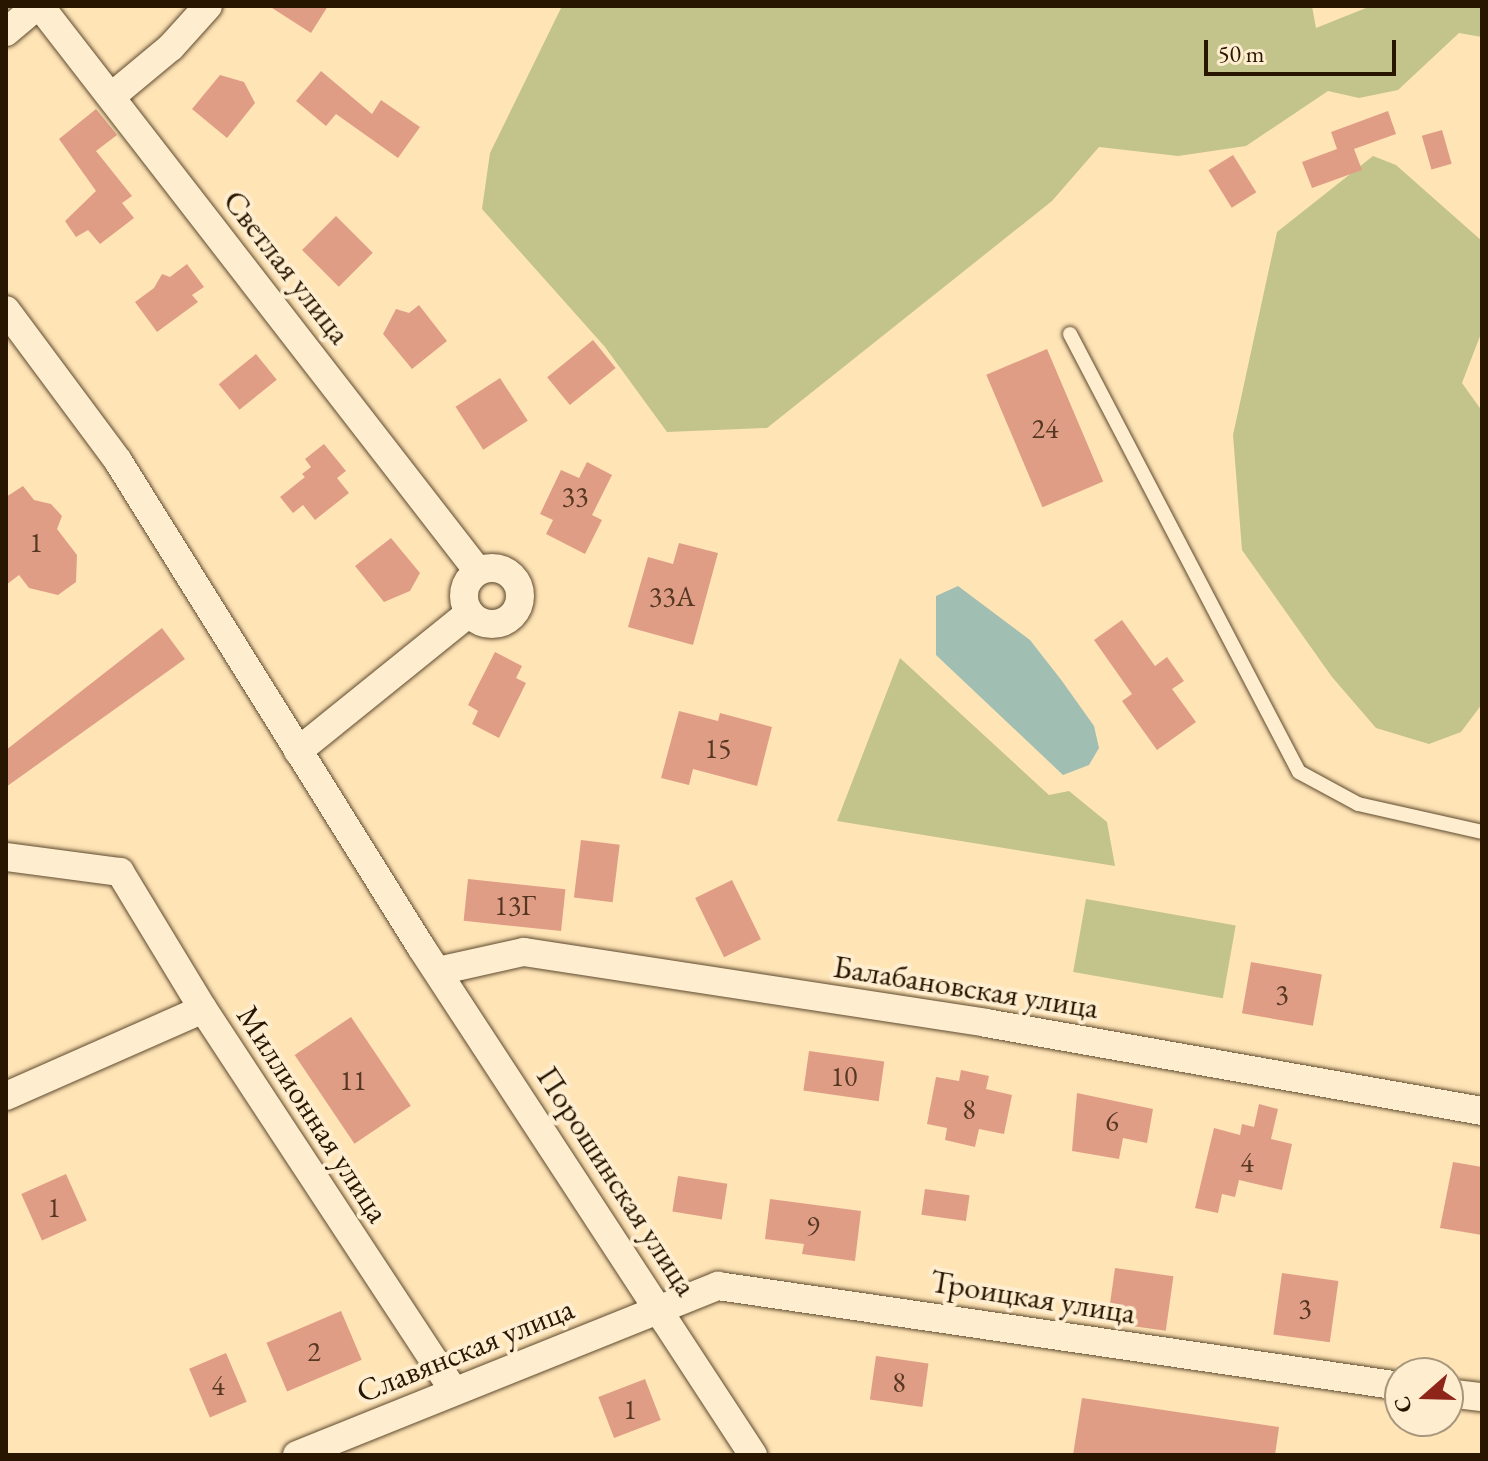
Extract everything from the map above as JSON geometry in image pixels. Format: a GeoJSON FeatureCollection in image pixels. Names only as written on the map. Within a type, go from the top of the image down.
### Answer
{"type":"FeatureCollection","features":[{"type":"Feature","properties":{"kind":"street","name":"Светлая улица"},"geometry":{"type":"LineString","coordinates":[[6,32],[38,6],[112,96],[478,571]]}},
{"type":"Feature","properties":{"kind":"street"},"geometry":{"type":"LineString","coordinates":[[112,96],[171,47],[208,6]]}},
{"type":"Feature","properties":{"kind":"street","name":"Порошинская улица"},"geometry":{"type":"LineString","coordinates":[[6,310],[118,461],[421,947],[593,1214],[660,1308],[753,1455]]}},
{"type":"Feature","properties":{"kind":"street"},"geometry":{"type":"LineString","coordinates":[[478,571],[505,571],[518,584],[520,602],[502,623],[486,624],[469,613],[463,593],[478,571]]}},
{"type":"Feature","properties":{"kind":"street"},"geometry":{"type":"LineString","coordinates":[[298,751],[469,613]]}},
{"type":"Feature","properties":{"kind":"street","name":"Миллионная улица"},"geometry":{"type":"LineString","coordinates":[[6,857],[120,872],[203,1009],[453,1390]]}},
{"type":"Feature","properties":{"kind":"street","name":"Балабановская улица"},"geometry":{"type":"LineString","coordinates":[[438,971],[524,952],[986,1023],[1482,1111]]}},
{"type":"Feature","properties":{"kind":"street"},"geometry":{"type":"LineString","coordinates":[[6,1096],[203,1009]]}},
{"type":"Feature","properties":{"kind":"street","name":"Троицкая улица"},"geometry":{"type":"LineString","coordinates":[[660,1308],[718,1286],[1384,1384]]}},
{"type":"Feature","properties":{"kind":"street","name":"Славянская улица"},"geometry":{"type":"LineString","coordinates":[[297,1455],[660,1308]]}},
{"type":"Feature","properties":{"kind":"lane"},"geometry":{"type":"LineString","coordinates":[[1070,334],[1299,772],[1358,804],[1482,832]]}},
{"type":"Feature","properties":{"kind":"green space"},"geometry":{"type":"Polygon","coordinates":[[[562,6],[1312,6],[1316,28],[1371,6],[1482,6],[1482,37],[1459,33],[1398,90],[1359,98],[1328,91],[1246,146],[1178,156],[1099,147],[1052,201],[767,428],[667,432],[605,347],[482,209],[490,153],[562,6]]]}},
{"type":"Feature","properties":{"kind":"green space"},"geometry":{"type":"Polygon","coordinates":[[[1373,156],[1396,165],[1482,241],[1482,331],[1462,383],[1482,411],[1482,704],[1461,732],[1429,744],[1376,728],[1332,677],[1242,550],[1233,435],[1277,232],[1373,156]]]}},
{"type":"Feature","properties":{"kind":"green space"},"geometry":{"type":"Polygon","coordinates":[[[900,658],[1049,795],[1069,791],[1107,822],[1115,866],[837,821],[900,658]]]}},
{"type":"Feature","properties":{"kind":"green space"},"geometry":{"type":"Polygon","coordinates":[[[1086,899],[1236,925],[1223,998],[1073,972],[1086,899]]]}},
{"type":"Feature","properties":{"kind":"shaded area"},"geometry":{"type":"Polygon","coordinates":[[[958,586],[1030,640],[1062,681],[1094,726],[1099,748],[1089,765],[1063,775],[936,655],[936,596],[958,586]]]}},
{"type":"Feature","properties":{"kind":"building"},"geometry":{"type":"Polygon","coordinates":[[[269,6],[328,6],[311,33],[269,6]]]}},
{"type":"Feature","properties":{"kind":"building"},"geometry":{"type":"Polygon","coordinates":[[[321,71],[372,114],[381,100],[420,127],[398,158],[336,114],[326,126],[296,101],[321,71]]]}},
{"type":"Feature","properties":{"kind":"building"},"geometry":{"type":"Polygon","coordinates":[[[220,75],[244,82],[255,103],[227,138],[192,109],[220,75]]]}},
{"type":"Feature","properties":{"kind":"building"},"geometry":{"type":"Polygon","coordinates":[[[96,109],[117,135],[96,151],[132,196],[122,203],[134,218],[100,244],[88,230],[76,237],[65,221],[96,191],[59,139],[96,109]]]}},
{"type":"Feature","properties":{"kind":"building"},"geometry":{"type":"Polygon","coordinates":[[[1388,111],[1396,134],[1354,149],[1362,170],[1312,188],[1302,162],[1337,149],[1331,132],[1388,111]]]}},
{"type":"Feature","properties":{"kind":"building"},"geometry":{"type":"Polygon","coordinates":[[[1442,130],[1452,164],[1431,169],[1422,136],[1442,130]]]}},
{"type":"Feature","properties":{"kind":"building"},"geometry":{"type":"Polygon","coordinates":[[[1233,155],[1256,192],[1232,208],[1208,170],[1233,155]]]}},
{"type":"Feature","properties":{"kind":"building"},"geometry":{"type":"Polygon","coordinates":[[[336,216],[373,253],[339,287],[302,250],[336,216]]]}},
{"type":"Feature","properties":{"kind":"building"},"geometry":{"type":"Polygon","coordinates":[[[187,264],[204,287],[192,295],[198,302],[157,332],[135,302],[154,288],[162,274],[170,277],[187,264]]]}},
{"type":"Feature","properties":{"kind":"building"},"geometry":{"type":"Polygon","coordinates":[[[419,305],[447,341],[412,369],[383,334],[396,309],[409,313],[419,305]]]}},
{"type":"Feature","properties":{"kind":"building"},"geometry":{"type":"Polygon","coordinates":[[[593,340],[616,368],[570,405],[547,377],[593,340]]]}},
{"type":"Feature","properties":{"kind":"building"},"geometry":{"type":"Polygon","coordinates":[[[1047,349],[1103,482],[1043,507],[986,375],[1047,349]]]}},
{"type":"Feature","properties":{"kind":"building"},"geometry":{"type":"Polygon","coordinates":[[[256,354],[277,380],[239,410],[219,384],[256,354]]]}},
{"type":"Feature","properties":{"kind":"building"},"geometry":{"type":"Polygon","coordinates":[[[500,378],[528,421],[483,450],[456,407],[500,378]]]}},
{"type":"Feature","properties":{"kind":"building"},"geometry":{"type":"Polygon","coordinates":[[[324,444],[346,471],[337,478],[349,493],[315,520],[303,505],[293,513],[280,497],[305,477],[302,474],[311,467],[305,459],[324,444]]]}},
{"type":"Feature","properties":{"kind":"building"},"geometry":{"type":"Polygon","coordinates":[[[587,462],[612,475],[592,515],[602,520],[585,554],[546,534],[553,520],[540,514],[561,470],[579,478],[587,462]]]}},
{"type":"Feature","properties":{"kind":"building"},"geometry":{"type":"Polygon","coordinates":[[[23,486],[34,500],[51,504],[62,516],[57,529],[77,555],[76,582],[58,595],[29,588],[19,575],[6,585],[6,497],[23,486]]]}},
{"type":"Feature","properties":{"kind":"building"},"geometry":{"type":"Polygon","coordinates":[[[391,538],[420,573],[410,591],[384,602],[355,566],[391,538]]]}},
{"type":"Feature","properties":{"kind":"building"},"geometry":{"type":"Polygon","coordinates":[[[679,543],[718,553],[693,645],[628,627],[648,557],[673,564],[679,543]]]}},
{"type":"Feature","properties":{"kind":"building"},"geometry":{"type":"Polygon","coordinates":[[[1122,620],[1155,666],[1167,657],[1184,681],[1172,689],[1196,722],[1157,750],[1122,701],[1132,694],[1094,640],[1122,620]]]}},
{"type":"Feature","properties":{"kind":"building"},"geometry":{"type":"Polygon","coordinates":[[[162,628],[185,659],[6,787],[6,750],[162,628]]]}},
{"type":"Feature","properties":{"kind":"building"},"geometry":{"type":"Polygon","coordinates":[[[495,652],[522,666],[516,678],[526,683],[499,738],[472,724],[478,711],[468,705],[495,652]]]}},
{"type":"Feature","properties":{"kind":"building"},"geometry":{"type":"Polygon","coordinates":[[[679,711],[718,721],[720,713],[772,727],[757,786],[693,769],[689,785],[661,778],[679,711]]]}},
{"type":"Feature","properties":{"kind":"building"},"geometry":{"type":"Polygon","coordinates":[[[581,840],[620,845],[613,902],[574,898],[581,840]]]}},
{"type":"Feature","properties":{"kind":"building"},"geometry":{"type":"Polygon","coordinates":[[[468,879],[565,889],[561,931],[464,921],[468,879]]]}},
{"type":"Feature","properties":{"kind":"building"},"geometry":{"type":"Polygon","coordinates":[[[732,880],[761,939],[724,957],[695,898],[732,880]]]}},
{"type":"Feature","properties":{"kind":"building"},"geometry":{"type":"Polygon","coordinates":[[[1251,962],[1322,975],[1313,1026],[1242,1013],[1251,962]]]}},
{"type":"Feature","properties":{"kind":"building"},"geometry":{"type":"Polygon","coordinates":[[[351,1017],[411,1106],[354,1144],[295,1055],[351,1017]]]}},
{"type":"Feature","properties":{"kind":"building"},"geometry":{"type":"Polygon","coordinates":[[[809,1051],[884,1062],[879,1101],[803,1091],[809,1051]]]}},
{"type":"Feature","properties":{"kind":"building"},"geometry":{"type":"Polygon","coordinates":[[[961,1070],[989,1076],[986,1089],[1012,1095],[1004,1134],[979,1129],[975,1147],[945,1140],[947,1128],[927,1124],[936,1077],[959,1081],[961,1070]]]}},
{"type":"Feature","properties":{"kind":"building"},"geometry":{"type":"Polygon","coordinates":[[[1077,1093],[1153,1109],[1147,1143],[1123,1138],[1119,1159],[1072,1151],[1077,1093]]]}},
{"type":"Feature","properties":{"kind":"building"},"geometry":{"type":"Polygon","coordinates":[[[1259,1104],[1278,1109],[1271,1139],[1292,1144],[1282,1190],[1239,1180],[1235,1197],[1222,1194],[1218,1213],[1195,1208],[1214,1128],[1240,1135],[1242,1124],[1254,1127],[1259,1104]]]}},
{"type":"Feature","properties":{"kind":"building"},"geometry":{"type":"Polygon","coordinates":[[[1453,1162],[1482,1167],[1482,1235],[1440,1228],[1453,1162]]]}},
{"type":"Feature","properties":{"kind":"building"},"geometry":{"type":"Polygon","coordinates":[[[66,1174],[87,1221],[42,1241],[21,1194],[66,1174]]]}},
{"type":"Feature","properties":{"kind":"building"},"geometry":{"type":"Polygon","coordinates":[[[678,1176],[727,1184],[722,1219],[672,1212],[678,1176]]]}},
{"type":"Feature","properties":{"kind":"building"},"geometry":{"type":"Polygon","coordinates":[[[925,1189],[970,1195],[966,1221],[921,1215],[925,1189]]]}},
{"type":"Feature","properties":{"kind":"building"},"geometry":{"type":"Polygon","coordinates":[[[770,1199],[861,1211],[855,1261],[802,1254],[804,1244],[765,1239],[770,1199]]]}},
{"type":"Feature","properties":{"kind":"building"},"geometry":{"type":"Polygon","coordinates":[[[1115,1268],[1173,1276],[1166,1331],[1107,1322],[1115,1268]]]}},
{"type":"Feature","properties":{"kind":"building"},"geometry":{"type":"Polygon","coordinates":[[[1282,1273],[1338,1281],[1330,1342],[1273,1334],[1282,1273]]]}},
{"type":"Feature","properties":{"kind":"building"},"geometry":{"type":"Polygon","coordinates":[[[341,1311],[362,1360],[287,1391],[266,1343],[341,1311]]]}},
{"type":"Feature","properties":{"kind":"building"},"geometry":{"type":"Polygon","coordinates":[[[226,1353],[247,1402],[210,1417],[189,1369],[226,1353]]]}},
{"type":"Feature","properties":{"kind":"building"},"geometry":{"type":"Polygon","coordinates":[[[876,1356],[928,1363],[922,1407],[870,1400],[876,1356]]]}},
{"type":"Feature","properties":{"kind":"building"},"geometry":{"type":"Polygon","coordinates":[[[645,1379],[661,1420],[614,1438],[598,1397],[645,1379]]]}},
{"type":"Feature","properties":{"kind":"building"},"geometry":{"type":"Polygon","coordinates":[[[1082,1398],[1279,1427],[1275,1455],[1073,1455],[1082,1398]]]}}]}
